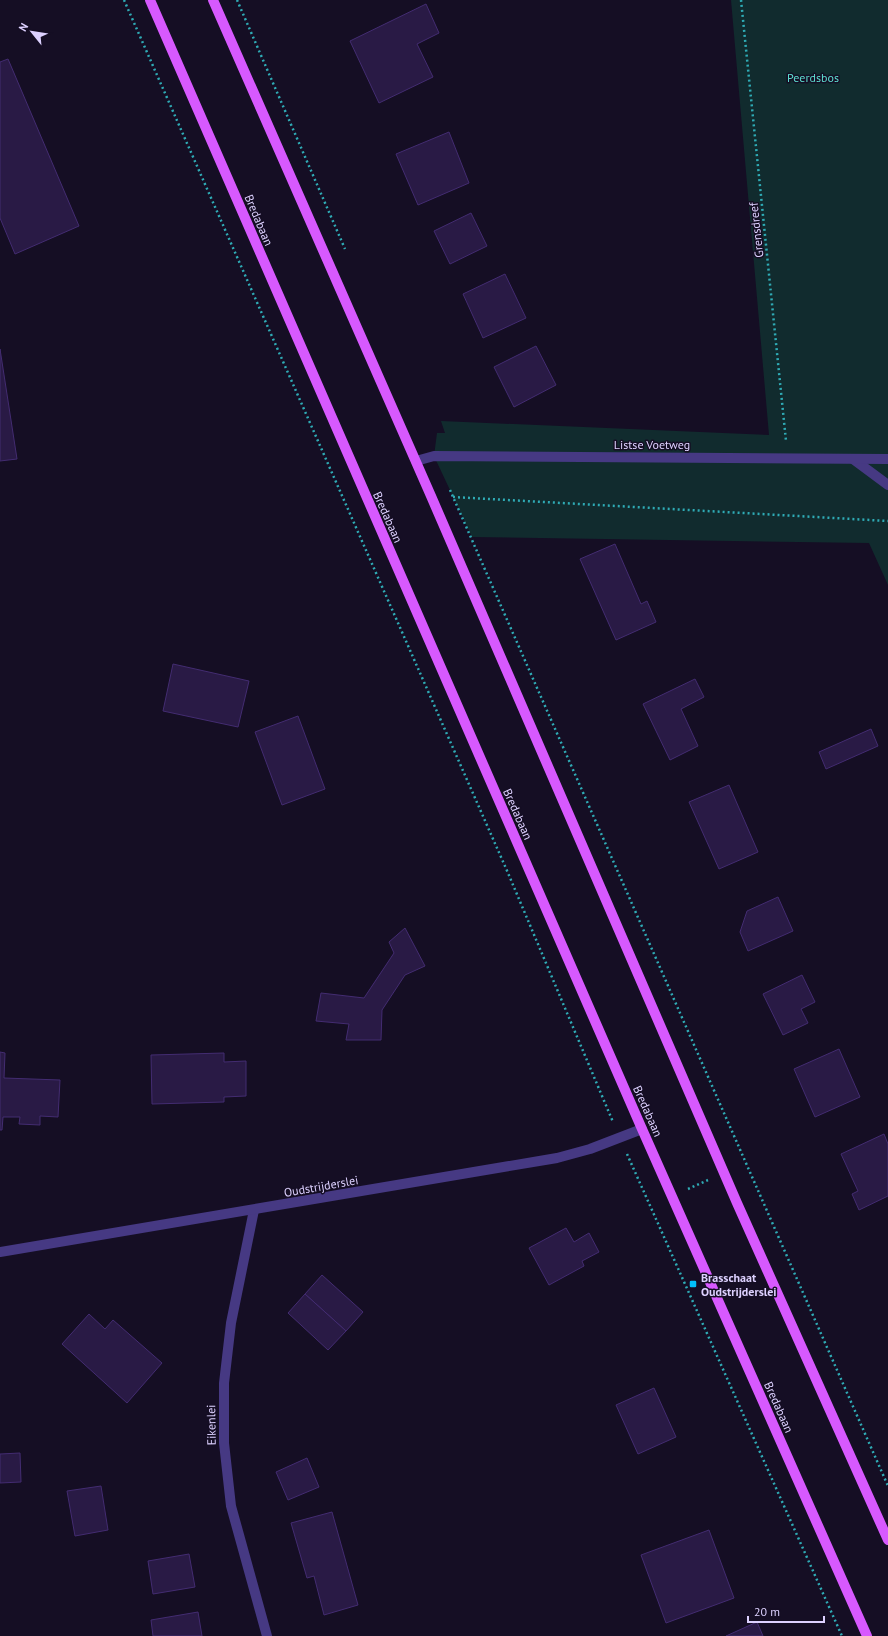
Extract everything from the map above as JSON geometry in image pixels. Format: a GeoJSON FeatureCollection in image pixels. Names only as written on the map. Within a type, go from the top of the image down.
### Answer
{"type":"FeatureCollection","features":[{"type":"Feature","properties":{"kind":"main road","name":"Bredabaan"},"geometry":{"type":"LineString","coordinates":[[150,0],[642,1129],[867,1636]]}},
{"type":"Feature","properties":{"kind":"main road"},"geometry":{"type":"LineString","coordinates":[[213,0],[416,461],[724,1173],[888,1540]]}},
{"type":"Feature","properties":{"kind":"street","name":"Listse Voetweg"},"geometry":{"type":"LineString","coordinates":[[416,461],[434,456],[888,459]]}},
{"type":"Feature","properties":{"kind":"street"},"geometry":{"type":"LineString","coordinates":[[854,459],[888,485]]}},
{"type":"Feature","properties":{"kind":"street","name":"Oudstrijderslei"},"geometry":{"type":"LineString","coordinates":[[0,1252],[557,1158],[590,1149],[642,1129]]}},
{"type":"Feature","properties":{"kind":"street","name":"Eikenlei"},"geometry":{"type":"LineString","coordinates":[[254,1210],[231,1322],[224,1383],[224,1444],[231,1506],[267,1636]]}},
{"type":"Feature","properties":{"kind":"path"},"geometry":{"type":"LineString","coordinates":[[124,0],[508,873],[620,1138],[842,1636]]}},
{"type":"Feature","properties":{"kind":"path"},"geometry":{"type":"LineString","coordinates":[[237,0],[347,256]]}},
{"type":"Feature","properties":{"kind":"path","name":"Grensdreef"},"geometry":{"type":"LineString","coordinates":[[741,0],[788,458]]}},
{"type":"Feature","properties":{"kind":"path"},"geometry":{"type":"LineString","coordinates":[[447,483],[888,1486]]}},
{"type":"Feature","properties":{"kind":"path"},"geometry":{"type":"LineString","coordinates":[[431,496],[888,521]]}},
{"type":"Feature","properties":{"kind":"path"},"geometry":{"type":"LineString","coordinates":[[672,1196],[724,1173]]}},
{"type":"Feature","properties":{"kind":"green space","name":"Peerdsbos"},"geometry":{"type":"Polygon","coordinates":[[[731,0],[888,0],[888,585],[869,543],[472,537],[434,456],[437,433],[445,433],[441,421],[769,435],[731,0]]]}},
{"type":"Feature","properties":{"kind":"building"},"geometry":{"type":"Polygon","coordinates":[[[426,4],[439,33],[417,44],[433,77],[379,103],[350,41],[426,4]]]}},
{"type":"Feature","properties":{"kind":"building"},"geometry":{"type":"Polygon","coordinates":[[[8,59],[79,226],[15,254],[0,218],[0,62],[8,59]]]}},
{"type":"Feature","properties":{"kind":"building"},"geometry":{"type":"Polygon","coordinates":[[[449,132],[469,183],[418,205],[396,154],[449,132]]]}},
{"type":"Feature","properties":{"kind":"building"},"geometry":{"type":"Polygon","coordinates":[[[471,213],[487,246],[450,264],[434,231],[471,213]]]}},
{"type":"Feature","properties":{"kind":"building"},"geometry":{"type":"Polygon","coordinates":[[[505,274],[526,318],[483,338],[463,294],[505,274]]]}},
{"type":"Feature","properties":{"kind":"building"},"geometry":{"type":"Polygon","coordinates":[[[536,346],[556,385],[514,407],[494,367],[536,346]]]}},
{"type":"Feature","properties":{"kind":"building"},"geometry":{"type":"Polygon","coordinates":[[[0,349],[17,459],[0,461],[0,349]]]}},
{"type":"Feature","properties":{"kind":"building"},"geometry":{"type":"Polygon","coordinates":[[[615,544],[641,604],[647,601],[656,622],[616,640],[580,559],[615,544]]]}},
{"type":"Feature","properties":{"kind":"building"},"geometry":{"type":"Polygon","coordinates":[[[173,664],[249,681],[238,727],[163,711],[173,664]]]}},
{"type":"Feature","properties":{"kind":"building"},"geometry":{"type":"Polygon","coordinates":[[[695,679],[704,697],[681,709],[698,746],[670,760],[643,704],[695,679]]]}},
{"type":"Feature","properties":{"kind":"building"},"geometry":{"type":"Polygon","coordinates":[[[298,716],[325,789],[282,805],[255,732],[298,716]]]}},
{"type":"Feature","properties":{"kind":"building"},"geometry":{"type":"Polygon","coordinates":[[[871,729],[878,746],[826,769],[819,752],[871,729]]]}},
{"type":"Feature","properties":{"kind":"building"},"geometry":{"type":"Polygon","coordinates":[[[729,785],[758,852],[719,869],[689,802],[729,785]]]}},
{"type":"Feature","properties":{"kind":"building"},"geometry":{"type":"Polygon","coordinates":[[[778,897],[793,931],[748,951],[740,932],[747,911],[778,897]]]}},
{"type":"Feature","properties":{"kind":"building"},"geometry":{"type":"Polygon","coordinates":[[[405,928],[425,966],[405,975],[382,1010],[381,1040],[346,1040],[349,1024],[316,1021],[321,993],[364,998],[394,953],[389,942],[405,928]]]}},
{"type":"Feature","properties":{"kind":"building"},"geometry":{"type":"Polygon","coordinates":[[[802,975],[815,1002],[801,1009],[808,1023],[783,1035],[763,994],[802,975]]]}},
{"type":"Feature","properties":{"kind":"building"},"geometry":{"type":"Polygon","coordinates":[[[839,1049],[860,1097],[815,1117],[794,1069],[839,1049]]]}},
{"type":"Feature","properties":{"kind":"building"},"geometry":{"type":"Polygon","coordinates":[[[0,1052],[5,1053],[4,1078],[60,1080],[58,1117],[40,1116],[40,1125],[19,1124],[20,1117],[3,1117],[2,1130],[0,1130],[0,1052]]]}},
{"type":"Feature","properties":{"kind":"building"},"geometry":{"type":"Polygon","coordinates":[[[224,1053],[224,1062],[246,1061],[246,1096],[224,1097],[224,1102],[152,1104],[151,1055],[224,1053]]]}},
{"type":"Feature","properties":{"kind":"building"},"geometry":{"type":"Polygon","coordinates":[[[884,1134],[888,1144],[888,1196],[859,1210],[852,1194],[858,1191],[841,1154],[884,1134]]]}},
{"type":"Feature","properties":{"kind":"building"},"geometry":{"type":"Polygon","coordinates":[[[566,1228],[574,1242],[589,1233],[599,1252],[582,1261],[584,1266],[549,1285],[529,1248],[566,1228]]]}},
{"type":"Feature","properties":{"kind":"building"},"geometry":{"type":"Polygon","coordinates":[[[322,1275],[363,1312],[346,1331],[305,1294],[322,1275]]]}},
{"type":"Feature","properties":{"kind":"building"},"geometry":{"type":"Polygon","coordinates":[[[305,1294],[346,1331],[328,1350],[288,1313],[305,1294]]]}},
{"type":"Feature","properties":{"kind":"building"},"geometry":{"type":"Polygon","coordinates":[[[89,1314],[105,1329],[113,1320],[162,1363],[127,1403],[62,1344],[89,1314]]]}},
{"type":"Feature","properties":{"kind":"building"},"geometry":{"type":"Polygon","coordinates":[[[654,1388],[676,1437],[638,1454],[616,1405],[654,1388]]]}},
{"type":"Feature","properties":{"kind":"building"},"geometry":{"type":"Polygon","coordinates":[[[20,1453],[21,1482],[0,1483],[0,1454],[20,1453]]]}},
{"type":"Feature","properties":{"kind":"building"},"geometry":{"type":"Polygon","coordinates":[[[307,1458],[319,1487],[288,1500],[276,1472],[307,1458]]]}},
{"type":"Feature","properties":{"kind":"building"},"geometry":{"type":"Polygon","coordinates":[[[101,1486],[108,1530],[75,1536],[67,1491],[101,1486]]]}},
{"type":"Feature","properties":{"kind":"building"},"geometry":{"type":"Polygon","coordinates":[[[332,1512],[358,1605],[324,1615],[314,1576],[307,1578],[291,1523],[332,1512]]]}},
{"type":"Feature","properties":{"kind":"building"},"geometry":{"type":"Polygon","coordinates":[[[709,1530],[734,1598],[666,1623],[641,1555],[709,1530]]]}},
{"type":"Feature","properties":{"kind":"building"},"geometry":{"type":"Polygon","coordinates":[[[189,1554],[195,1587],[153,1594],[148,1561],[189,1554]]]}},
{"type":"Feature","properties":{"kind":"building"},"geometry":{"type":"Polygon","coordinates":[[[198,1612],[202,1636],[153,1636],[151,1620],[198,1612]]]}},
{"type":"Feature","properties":{"kind":"building"},"geometry":{"type":"Polygon","coordinates":[[[757,1622],[763,1636],[726,1636],[757,1622]]]}},
{"type":"Feature","properties":{"kind":"place","name":"Brasschaat Oudstrijderslei"},"geometry":{"type":"Point","coordinates":[693,1284]}}]}
